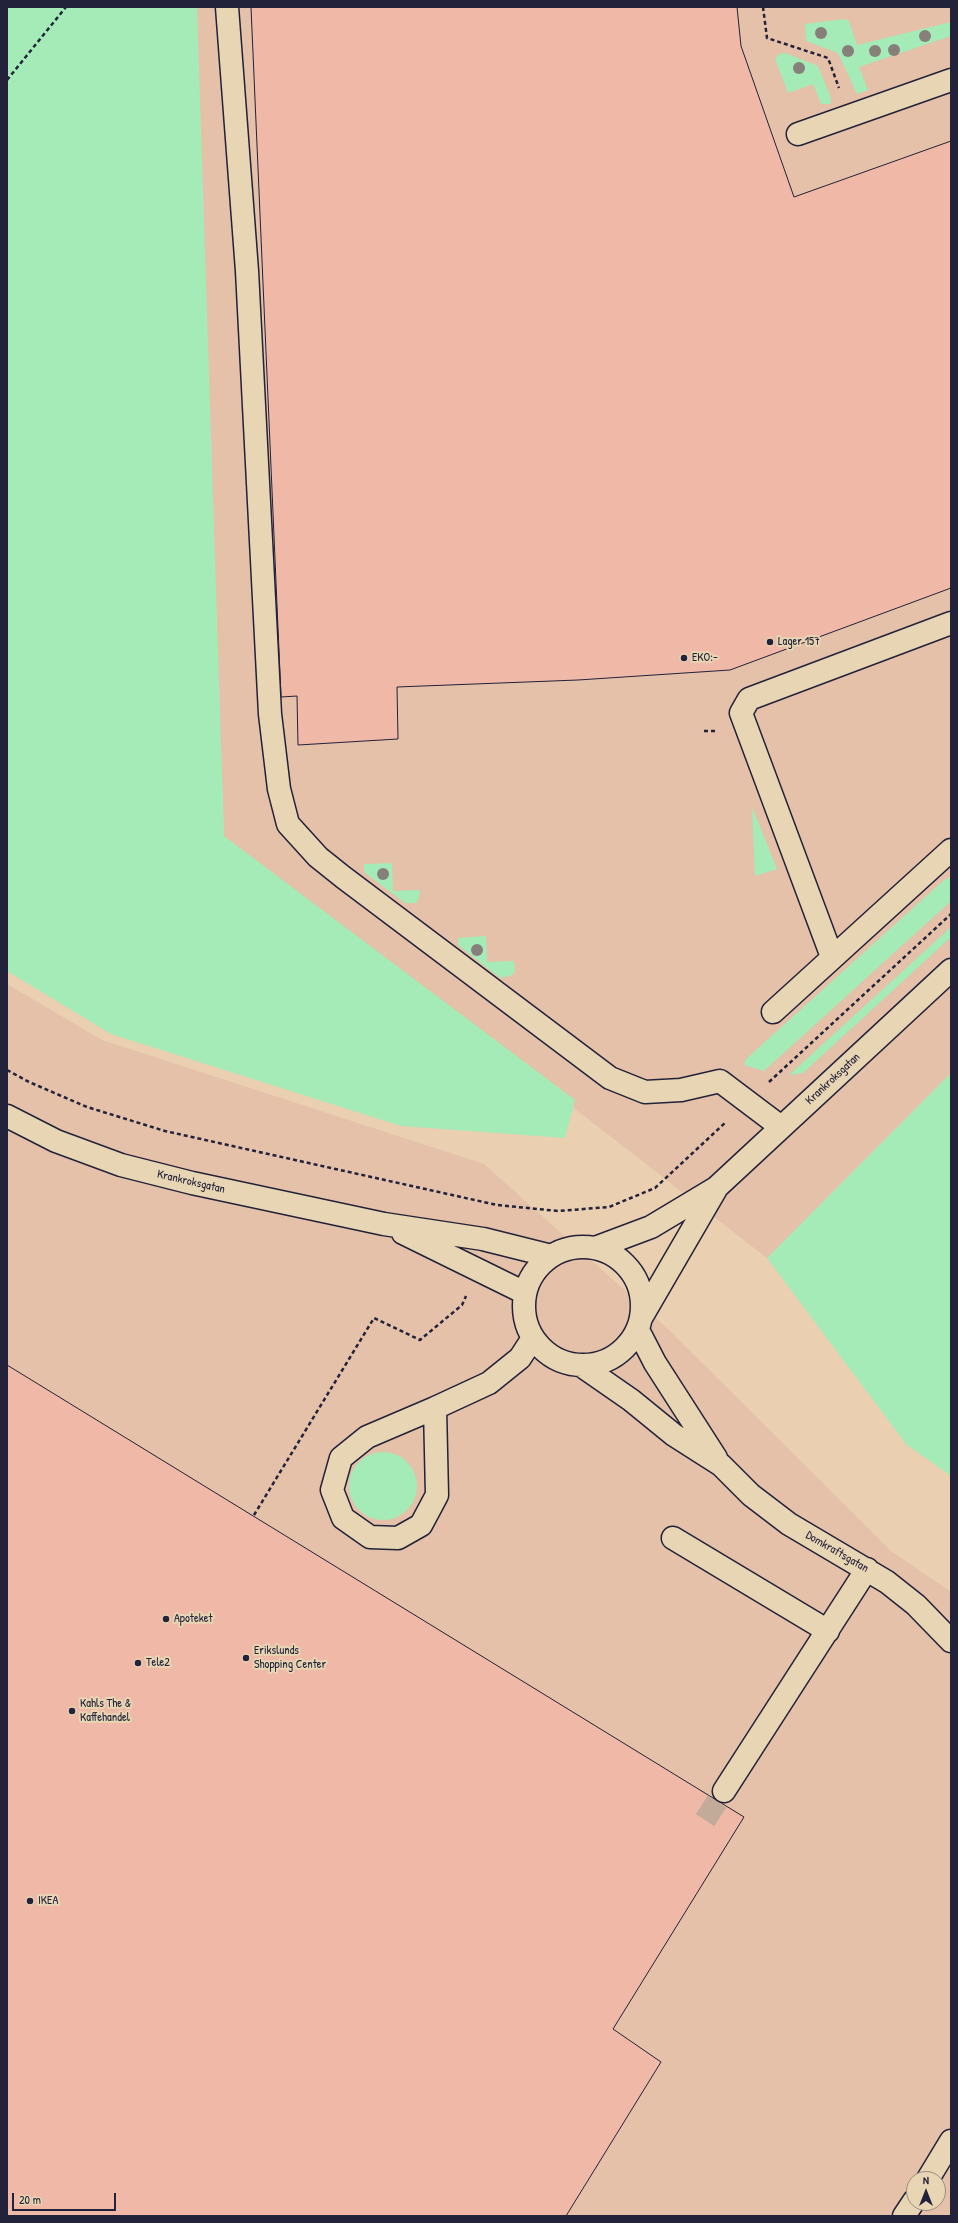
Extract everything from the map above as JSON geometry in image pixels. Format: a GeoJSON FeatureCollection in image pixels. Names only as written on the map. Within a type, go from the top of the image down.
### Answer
{"type":"FeatureCollection","features":[{"type":"Feature","properties":{"kind":"street"},"geometry":{"type":"LineString","coordinates":[[227,7],[247,271],[270,714],[279,789],[288,824],[318,857],[343,877],[610,1078],[645,1092],[681,1090],[720,1081],[781,1127]]}},
{"type":"Feature","properties":{"kind":"street"},"geometry":{"type":"LineString","coordinates":[[798,134],[951,80]]}},
{"type":"Feature","properties":{"kind":"street"},"geometry":{"type":"LineString","coordinates":[[832,957],[741,714],[749,699],[951,623]]}},
{"type":"Feature","properties":{"kind":"street"},"geometry":{"type":"LineString","coordinates":[[773,1012],[951,850]]}},
{"type":"Feature","properties":{"kind":"street","name":"Krankroksgatan"},"geometry":{"type":"LineString","coordinates":[[595,1248],[651,1227],[716,1188],[951,970]]}},
{"type":"Feature","properties":{"kind":"street","name":"Krankroksgatan"},"geometry":{"type":"LineString","coordinates":[[7,1116],[56,1142],[121,1165],[192,1183],[384,1224],[483,1239],[551,1256]]}},
{"type":"Feature","properties":{"kind":"street","name":"Krankroksgatan"},"geometry":{"type":"LineString","coordinates":[[640,1324],[716,1188]]}},
{"type":"Feature","properties":{"kind":"street","name":"Krankroksgatan"},"geometry":{"type":"LineString","coordinates":[[384,1224],[525,1293]]}},
{"type":"Feature","properties":{"kind":"street"},"geometry":{"type":"LineString","coordinates":[[572,1247],[595,1248],[617,1257],[633,1274],[642,1295],[640,1324],[625,1349],[605,1362],[582,1366],[555,1358],[534,1338],[525,1317],[525,1293],[534,1272],[551,1256],[572,1247]]}},
{"type":"Feature","properties":{"kind":"street","name":"Domkraftsgatan"},"geometry":{"type":"LineString","coordinates":[[640,1324],[655,1363],[721,1465],[751,1495],[789,1524],[868,1569],[916,1605],[951,1641]]}},
{"type":"Feature","properties":{"kind":"street"},"geometry":{"type":"LineString","coordinates":[[435,1408],[437,1495],[421,1525],[398,1538],[370,1537],[343,1518],[332,1490],[341,1458],[367,1437],[489,1383],[520,1358],[534,1338]]}},
{"type":"Feature","properties":{"kind":"street","name":"Domkraftsgatan"},"geometry":{"type":"LineString","coordinates":[[582,1366],[631,1400],[674,1435],[721,1465]]}},
{"type":"Feature","properties":{"kind":"street"},"geometry":{"type":"LineString","coordinates":[[674,1538],[828,1631]]}},
{"type":"Feature","properties":{"kind":"street"},"geometry":{"type":"LineString","coordinates":[[724,1791],[868,1569]]}},
{"type":"Feature","properties":{"kind":"street"},"geometry":{"type":"LineString","coordinates":[[933,2171],[951,2141]]}},
{"type":"Feature","properties":{"kind":"path"},"geometry":{"type":"LineString","coordinates":[[7,80],[66,7]]}},
{"type":"Feature","properties":{"kind":"path"},"geometry":{"type":"LineString","coordinates":[[763,7],[767,38],[828,58],[851,116]]}},
{"type":"Feature","properties":{"kind":"path"},"geometry":{"type":"LineString","coordinates":[[7,1070],[29,1082],[87,1107],[165,1131],[496,1205],[558,1211],[609,1208],[655,1188],[951,914]]}},
{"type":"Feature","properties":{"kind":"path"},"geometry":{"type":"LineString","coordinates":[[483,1239],[496,1205]]}},
{"type":"Feature","properties":{"kind":"path"},"geometry":{"type":"LineString","coordinates":[[254,1515],[374,1318],[420,1340],[462,1305],[475,1269]]}},
{"type":"Feature","properties":{"kind":"shaded area"},"geometry":{"type":"Polygon","coordinates":[[[192,7],[951,7],[951,1073],[767,1258],[224,836],[192,7]]]}},
{"type":"Feature","properties":{"kind":"shaded area"},"geometry":{"type":"Polygon","coordinates":[[[7,984],[102,1040],[484,1164],[668,1329],[891,1551],[951,1592],[951,2216],[7,2216],[7,984]]]}},
{"type":"Feature","properties":{"kind":"green space"},"geometry":{"type":"Polygon","coordinates":[[[7,7],[197,7],[224,836],[575,1100],[565,1138],[401,1126],[111,1034],[7,971],[7,7]]]}},
{"type":"Feature","properties":{"kind":"green space"},"geometry":{"type":"Polygon","coordinates":[[[844,19],[849,21],[857,45],[951,22],[951,36],[859,67],[868,90],[857,94],[838,53],[806,41],[805,24],[844,19]]]}},
{"type":"Feature","properties":{"kind":"green space"},"geometry":{"type":"Polygon","coordinates":[[[785,53],[818,66],[831,98],[830,104],[821,104],[813,84],[788,93],[775,59],[779,54],[785,53]]]}},
{"type":"Feature","properties":{"kind":"green space"},"geometry":{"type":"Polygon","coordinates":[[[752,807],[777,869],[755,876],[752,807]]]}},
{"type":"Feature","properties":{"kind":"green space"},"geometry":{"type":"Polygon","coordinates":[[[392,863],[393,891],[420,890],[419,898],[416,903],[405,903],[364,872],[364,864],[392,863]]]}},
{"type":"Feature","properties":{"kind":"green space"},"geometry":{"type":"Polygon","coordinates":[[[951,877],[951,901],[764,1071],[744,1065],[746,1059],[944,880],[951,877]]]}},
{"type":"Feature","properties":{"kind":"green space"},"geometry":{"type":"Polygon","coordinates":[[[951,927],[951,937],[803,1073],[789,1075],[951,927]]]}},
{"type":"Feature","properties":{"kind":"green space"},"geometry":{"type":"Polygon","coordinates":[[[486,936],[487,962],[514,961],[515,972],[510,976],[500,978],[458,945],[458,938],[486,936]]]}},
{"type":"Feature","properties":{"kind":"green space"},"geometry":{"type":"Polygon","coordinates":[[[951,1073],[951,1476],[906,1444],[767,1258],[951,1073]]]}},
{"type":"Feature","properties":{"kind":"green space"},"geometry":{"type":"Polygon","coordinates":[[[383,1452],[396,1455],[407,1462],[414,1473],[417,1486],[414,1499],[407,1510],[396,1517],[383,1520],[370,1517],[359,1510],[352,1499],[349,1486],[352,1473],[359,1462],[370,1455],[383,1452]]]}},
{"type":"Feature","properties":{"kind":"building"},"geometry":{"type":"Polygon","coordinates":[[[251,7],[737,7],[741,46],[794,197],[951,141],[951,588],[730,670],[578,680],[397,687],[398,739],[298,745],[297,696],[281,697],[251,7]]]}},
{"type":"Feature","properties":{"kind":"building","name":"Erikslunds Shopping Center"},"geometry":{"type":"Polygon","coordinates":[[[7,1365],[744,1817],[613,2029],[661,2062],[566,2216],[7,2216],[7,1365]]]}},
{"type":"Feature","properties":{"kind":"tunnel"},"geometry":{"type":"LineString","coordinates":[[705,1820],[724,1791]]}},
{"type":"Feature","properties":{"kind":"place","name":"Lager 157"},"geometry":{"type":"Point","coordinates":[770,642]}},
{"type":"Feature","properties":{"kind":"place","name":"EKO:-"},"geometry":{"type":"Point","coordinates":[684,658]}},
{"type":"Feature","properties":{"kind":"place","name":"Apoteket"},"geometry":{"type":"Point","coordinates":[166,1619]}},
{"type":"Feature","properties":{"kind":"place","name":"Erikslunds Shopping Center"},"geometry":{"type":"Point","coordinates":[246,1658]}},
{"type":"Feature","properties":{"kind":"place","name":"Tele2"},"geometry":{"type":"Point","coordinates":[138,1663]}},
{"type":"Feature","properties":{"kind":"place","name":"Kahls The & Kaffehandel"},"geometry":{"type":"Point","coordinates":[72,1711]}},
{"type":"Feature","properties":{"kind":"place","name":"IKEA"},"geometry":{"type":"Point","coordinates":[30,1901]}}]}
